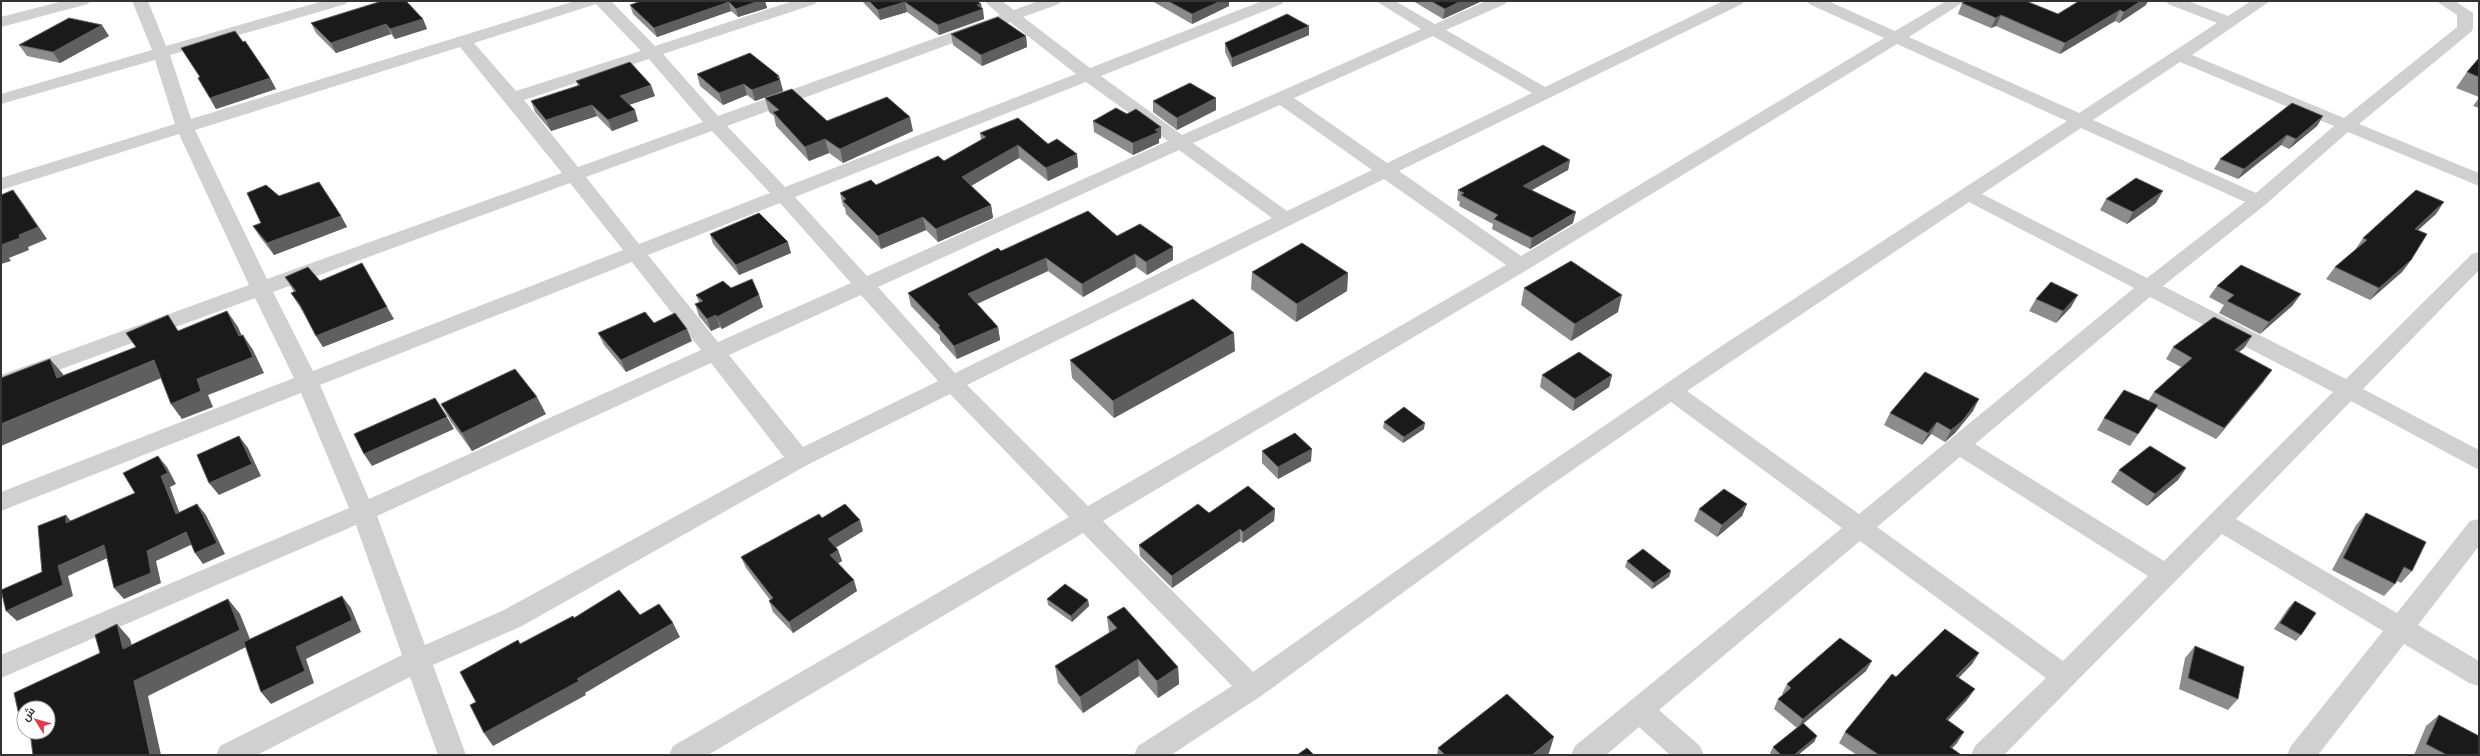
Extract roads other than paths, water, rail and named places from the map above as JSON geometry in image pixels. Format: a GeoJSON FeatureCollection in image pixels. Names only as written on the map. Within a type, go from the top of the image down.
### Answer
{"type":"FeatureCollection","features":[{"type":"Feature","properties":{"kind":"street"},"geometry":{"type":"LineString","coordinates":[[1,22],[82,1]]}},
{"type":"Feature","properties":{"kind":"street"},"geometry":{"type":"LineString","coordinates":[[140,1],[161,53],[185,127],[261,289],[308,383],[363,512],[452,755]]}},
{"type":"Feature","properties":{"kind":"street"},"geometry":{"type":"LineString","coordinates":[[1,99],[340,1]]}},
{"type":"Feature","properties":{"kind":"street"},"geometry":{"type":"LineString","coordinates":[[1,184],[591,1]]}},
{"type":"Feature","properties":{"kind":"street"},"geometry":{"type":"LineString","coordinates":[[602,1],[652,52],[715,124],[783,195],[953,384],[1251,688]]}},
{"type":"Feature","properties":{"kind":"street"},"geometry":{"type":"LineString","coordinates":[[513,98],[809,1]]}},
{"type":"Feature","properties":{"kind":"street"},"geometry":{"type":"LineString","coordinates":[[992,1],[1088,75],[1286,219]]}},
{"type":"Feature","properties":{"kind":"street"},"geometry":{"type":"LineString","coordinates":[[1,383],[1053,1]]}},
{"type":"Feature","properties":{"kind":"street"},"geometry":{"type":"LineString","coordinates":[[1384,1],[1545,94]]}},
{"type":"Feature","properties":{"kind":"street"},"geometry":{"type":"LineString","coordinates":[[1,667],[363,512],[863,285],[1499,1]]}},
{"type":"Feature","properties":{"kind":"street"},"geometry":{"type":"LineString","coordinates":[[230,755],[418,660],[512,618],[799,459],[1286,219],[1736,1]]}},
{"type":"Feature","properties":{"kind":"street"},"geometry":{"type":"LineString","coordinates":[[1815,1],[2258,202]]}},
{"type":"Feature","properties":{"kind":"street"},"geometry":{"type":"LineString","coordinates":[[682,755],[1520,265],[1895,37],[1957,1]]}},
{"type":"Feature","properties":{"kind":"street"},"geometry":{"type":"LineString","coordinates":[[2174,1],[2229,22]]}},
{"type":"Feature","properties":{"kind":"street"},"geometry":{"type":"LineString","coordinates":[[1148,755],[1251,688],[1538,483],[1672,391],[2262,1]]}},
{"type":"Feature","properties":{"kind":"street"},"geometry":{"type":"LineString","coordinates":[[1585,755],[1858,527],[2149,287],[2258,202],[2346,125],[2465,29],[2465,13],[2444,1]]}},
{"type":"Feature","properties":{"kind":"street"},"geometry":{"type":"LineString","coordinates":[[1,502],[308,383],[1088,75],[1265,3]]}},
{"type":"Feature","properties":{"kind":"street"},"geometry":{"type":"LineString","coordinates":[[464,40],[513,98],[574,176],[717,352],[799,459]]}},
{"type":"Feature","properties":{"kind":"street"},"geometry":{"type":"LineString","coordinates":[[2180,56],[2479,180]]}},
{"type":"Feature","properties":{"kind":"street"},"geometry":{"type":"LineString","coordinates":[[1282,98],[1520,265]]}},
{"type":"Feature","properties":{"kind":"street"},"geometry":{"type":"LineString","coordinates":[[1968,194],[2348,390],[2479,461]]}},
{"type":"Feature","properties":{"kind":"street"},"geometry":{"type":"LineString","coordinates":[[1985,755],[2066,677],[2218,520],[2479,258]]}},
{"type":"Feature","properties":{"kind":"street"},"geometry":{"type":"LineString","coordinates":[[1672,391],[2066,677]]}},
{"type":"Feature","properties":{"kind":"street"},"geometry":{"type":"LineString","coordinates":[[1958,445],[2165,574]]}},
{"type":"Feature","properties":{"kind":"street"},"geometry":{"type":"LineString","coordinates":[[2218,520],[2479,675]]}},
{"type":"Feature","properties":{"kind":"street"},"geometry":{"type":"LineString","coordinates":[[2301,755],[2401,630],[2479,528]]}},
{"type":"Feature","properties":{"kind":"street"},"geometry":{"type":"LineString","coordinates":[[1639,710],[1690,755]]}}]}
